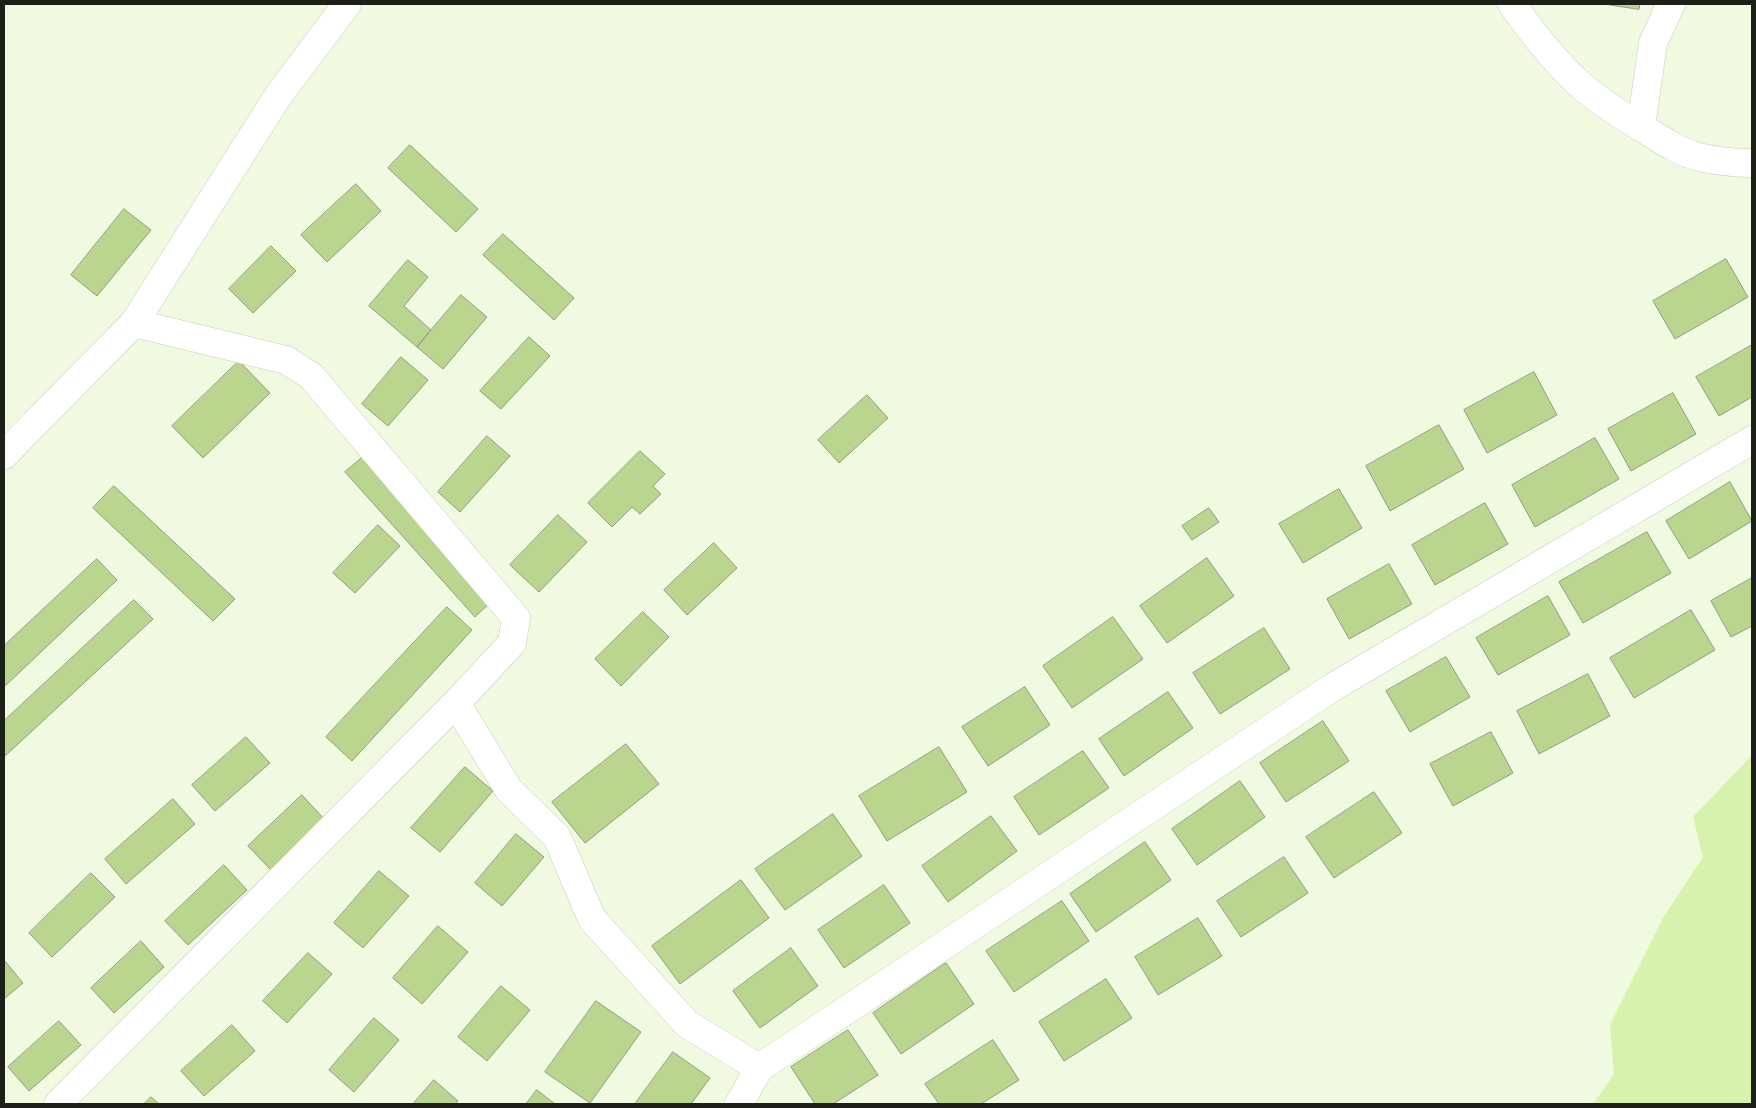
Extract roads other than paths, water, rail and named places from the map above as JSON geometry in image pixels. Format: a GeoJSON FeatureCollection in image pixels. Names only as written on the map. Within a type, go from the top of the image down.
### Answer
{"type":"FeatureCollection","features":[{"type":"Feature","properties":{"kind":"street"},"geometry":{"type":"LineString","coordinates":[[4,456],[134,323],[278,96],[347,4]]}},
{"type":"Feature","properties":{"kind":"street"},"geometry":{"type":"LineString","coordinates":[[1512,4],[1535,36],[1558,63],[1584,88],[1618,113],[1673,147],[1698,157],[1729,162],[1752,163]]}},
{"type":"Feature","properties":{"kind":"street"},"geometry":{"type":"LineString","coordinates":[[1641,127],[1653,43],[1671,4]]}},
{"type":"Feature","properties":{"kind":"street"},"geometry":{"type":"LineString","coordinates":[[58,1104],[456,703],[512,643],[516,618],[312,376],[286,360],[134,323]]}},
{"type":"Feature","properties":{"kind":"street"},"geometry":{"type":"LineString","coordinates":[[739,1104],[759,1068],[1332,687],[1752,440]]}},
{"type":"Feature","properties":{"kind":"street"},"geometry":{"type":"LineString","coordinates":[[456,703],[509,790],[557,837],[592,918],[687,1024],[759,1068]]}}]}
